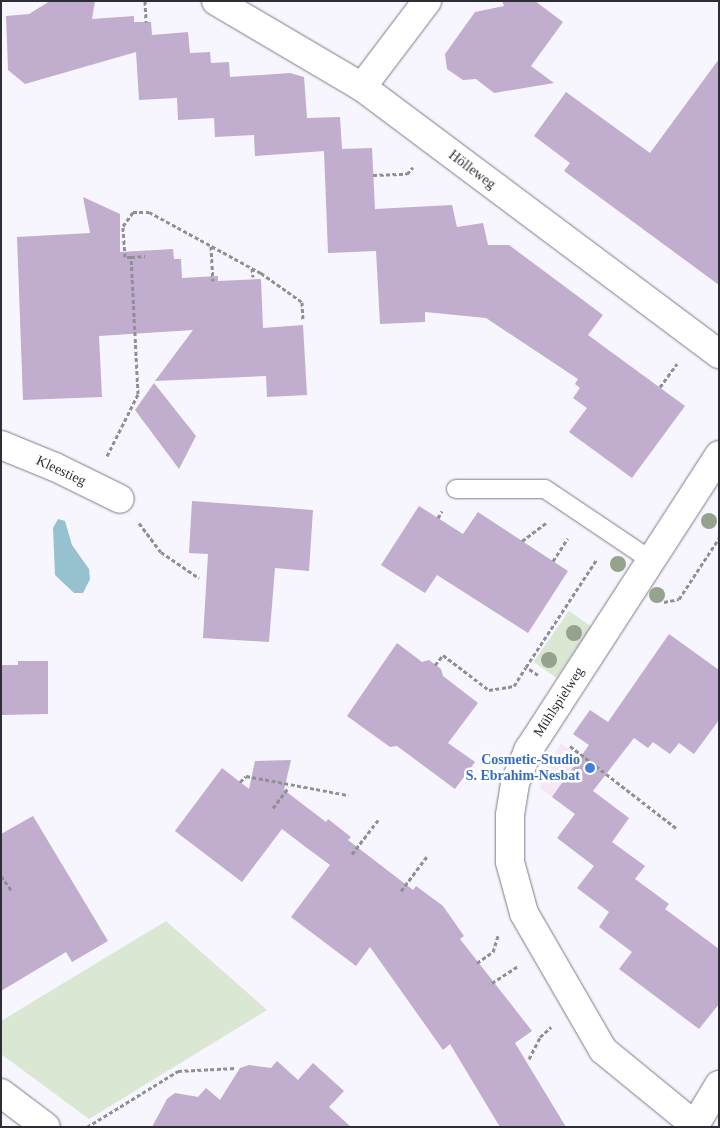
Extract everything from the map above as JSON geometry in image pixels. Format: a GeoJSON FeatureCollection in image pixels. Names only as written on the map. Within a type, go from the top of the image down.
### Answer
{"type":"FeatureCollection","features":[{"type":"Feature","properties":{"kind":"street","name":"Hölleweg"},"geometry":{"type":"LineString","coordinates":[[216,1],[362,87],[719,354]]}},
{"type":"Feature","properties":{"kind":"street"},"geometry":{"type":"LineString","coordinates":[[362,87],[427,1]]}},
{"type":"Feature","properties":{"kind":"street","name":"Kleestieg"},"geometry":{"type":"LineString","coordinates":[[1,445],[120,500]]}},
{"type":"Feature","properties":{"kind":"street","name":"Mühlspielweg"},"geometry":{"type":"LineString","coordinates":[[696,1126],[603,1050],[524,913],[510,862],[510,815],[515,783],[529,749],[719,455]]}},
{"type":"Feature","properties":{"kind":"street"},"geometry":{"type":"LineString","coordinates":[[696,1126],[719,1085]]}},
{"type":"Feature","properties":{"kind":"street"},"geometry":{"type":"LineString","coordinates":[[1,1092],[46,1127]]}},
{"type":"Feature","properties":{"kind":"lane"},"geometry":{"type":"LineString","coordinates":[[456,489],[545,489],[652,561]]}},
{"type":"Feature","properties":{"kind":"path"},"geometry":{"type":"LineString","coordinates":[[145,1],[146,22]]}},
{"type":"Feature","properties":{"kind":"path"},"geometry":{"type":"LineString","coordinates":[[373,175],[407,174],[436,142]]}},
{"type":"Feature","properties":{"kind":"path"},"geometry":{"type":"LineString","coordinates":[[144,256],[125,257],[123,226],[133,212],[141,210],[252,268],[302,302],[303,320]]}},
{"type":"Feature","properties":{"kind":"path"},"geometry":{"type":"LineString","coordinates":[[210,245],[214,281]]}},
{"type":"Feature","properties":{"kind":"path"},"geometry":{"type":"LineString","coordinates":[[92,486],[138,394],[131,257]]}},
{"type":"Feature","properties":{"kind":"path"},"geometry":{"type":"LineString","coordinates":[[252,268],[253,277]]}},
{"type":"Feature","properties":{"kind":"path"},"geometry":{"type":"LineString","coordinates":[[120,500],[161,552],[199,578]]}},
{"type":"Feature","properties":{"kind":"path"},"geometry":{"type":"LineString","coordinates":[[435,665],[443,655],[489,690],[514,686],[613,535]]}},
{"type":"Feature","properties":{"kind":"path"},"geometry":{"type":"LineString","coordinates":[[526,667],[566,693]]}},
{"type":"Feature","properties":{"kind":"path"},"geometry":{"type":"LineString","coordinates":[[544,725],[676,828]]}},
{"type":"Feature","properties":{"kind":"path"},"geometry":{"type":"LineString","coordinates":[[240,782],[246,776],[289,787],[348,795]]}},
{"type":"Feature","properties":{"kind":"path"},"geometry":{"type":"LineString","coordinates":[[273,808],[289,787]]}},
{"type":"Feature","properties":{"kind":"path"},"geometry":{"type":"LineString","coordinates":[[352,854],[379,819]]}},
{"type":"Feature","properties":{"kind":"path"},"geometry":{"type":"LineString","coordinates":[[401,891],[428,855]]}},
{"type":"Feature","properties":{"kind":"path"},"geometry":{"type":"LineString","coordinates":[[1,876],[12,891]]}},
{"type":"Feature","properties":{"kind":"path"},"geometry":{"type":"LineString","coordinates":[[528,1059],[546,1030],[578,1007]]}},
{"type":"Feature","properties":{"kind":"path"},"geometry":{"type":"LineString","coordinates":[[87,1127],[178,1071],[236,1068]]}},
{"type":"Feature","properties":{"kind":"shaded area"},"geometry":{"type":"Polygon","coordinates":[[[561,743],[604,776],[575,814],[540,788],[544,771],[561,743]]]}},
{"type":"Feature","properties":{"kind":"green space"},"geometry":{"type":"Polygon","coordinates":[[[569,611],[592,627],[556,678],[533,662],[569,611]]]}},
{"type":"Feature","properties":{"kind":"green space"},"geometry":{"type":"Polygon","coordinates":[[[166,921],[267,1010],[89,1119],[1,1054],[1,1021],[166,921]]]}},
{"type":"Feature","properties":{"kind":"water"},"geometry":{"type":"Polygon","coordinates":[[[58,519],[65,521],[72,545],[89,569],[90,579],[83,593],[74,593],[55,575],[53,528],[58,519]]]}},
{"type":"Feature","properties":{"kind":"building"},"geometry":{"type":"Polygon","coordinates":[[[50,1],[95,1],[92,19],[134,16],[134,22],[151,22],[152,35],[188,32],[190,53],[210,52],[211,63],[229,62],[230,77],[290,73],[304,77],[307,118],[340,117],[342,149],[372,148],[375,209],[452,205],[457,227],[483,223],[488,245],[509,245],[603,315],[588,335],[685,406],[632,478],[569,432],[587,408],[573,398],[580,388],[575,384],[578,379],[486,318],[425,312],[425,322],[380,324],[376,251],[328,253],[324,151],[255,156],[254,135],[215,137],[214,118],[178,120],[177,98],[139,100],[136,52],[25,84],[8,70],[6,16],[29,14],[50,1]]]}},
{"type":"Feature","properties":{"kind":"building"},"geometry":{"type":"Polygon","coordinates":[[[502,1],[535,1],[563,22],[531,66],[554,83],[494,93],[476,79],[463,80],[447,69],[445,54],[475,12],[504,6],[502,1]]]}},
{"type":"Feature","properties":{"kind":"building"},"geometry":{"type":"Polygon","coordinates":[[[719,59],[719,285],[564,171],[570,163],[534,136],[566,92],[650,153],[719,59]]]}},
{"type":"Feature","properties":{"kind":"building"},"geometry":{"type":"Polygon","coordinates":[[[83,197],[120,214],[120,252],[173,249],[174,259],[181,259],[182,278],[218,276],[218,281],[261,279],[263,328],[303,325],[307,395],[267,397],[266,376],[155,381],[193,330],[99,336],[102,397],[23,400],[17,237],[90,233],[83,197]]]}},
{"type":"Feature","properties":{"kind":"building"},"geometry":{"type":"Polygon","coordinates":[[[154,383],[196,436],[179,469],[135,410],[154,383]]]}},
{"type":"Feature","properties":{"kind":"building"},"geometry":{"type":"Polygon","coordinates":[[[192,501],[313,510],[309,571],[275,568],[269,642],[203,638],[208,554],[189,553],[192,501]]]}},
{"type":"Feature","properties":{"kind":"building"},"geometry":{"type":"Polygon","coordinates":[[[419,506],[463,534],[478,512],[568,571],[528,633],[437,575],[425,593],[381,565],[419,506]]]}},
{"type":"Feature","properties":{"kind":"building"},"geometry":{"type":"Polygon","coordinates":[[[669,634],[719,670],[719,720],[694,754],[679,743],[670,754],[653,742],[648,748],[634,738],[593,791],[629,818],[612,842],[645,866],[635,879],[669,904],[665,909],[719,949],[719,1004],[699,1029],[619,969],[632,952],[599,927],[609,912],[577,888],[594,866],[557,838],[575,814],[552,797],[589,745],[573,734],[590,710],[608,722],[669,634]]]}},
{"type":"Feature","properties":{"kind":"building"},"geometry":{"type":"Polygon","coordinates":[[[397,643],[422,662],[429,660],[441,669],[443,676],[478,703],[448,743],[475,762],[455,789],[397,746],[390,747],[347,716],[397,643]]]}},
{"type":"Feature","properties":{"kind":"building"},"geometry":{"type":"Polygon","coordinates":[[[18,661],[48,661],[48,714],[1,715],[1,665],[18,665],[18,661]]]}},
{"type":"Feature","properties":{"kind":"building"},"geometry":{"type":"Polygon","coordinates":[[[291,760],[284,790],[326,822],[328,819],[351,837],[348,840],[413,890],[416,886],[443,906],[464,936],[460,939],[532,1031],[515,1043],[566,1127],[500,1127],[450,1044],[443,1050],[370,947],[356,966],[291,917],[330,865],[282,829],[242,882],[175,831],[222,768],[249,789],[255,761],[291,760]]]}},
{"type":"Feature","properties":{"kind":"building"},"geometry":{"type":"Polygon","coordinates":[[[33,816],[108,941],[72,962],[66,952],[1,991],[1,834],[33,816]]]}},
{"type":"Feature","properties":{"kind":"building"},"geometry":{"type":"Polygon","coordinates":[[[277,1061],[298,1080],[313,1063],[344,1091],[329,1107],[351,1127],[152,1127],[167,1099],[175,1093],[198,1097],[206,1088],[220,1100],[240,1068],[249,1065],[271,1068],[277,1061]]]}},
{"type":"Feature","properties":{"kind":"place","name":"Cosmetic-Studio S. Ebrahim-Nesbat"},"geometry":{"type":"Point","coordinates":[590,768]}}]}
